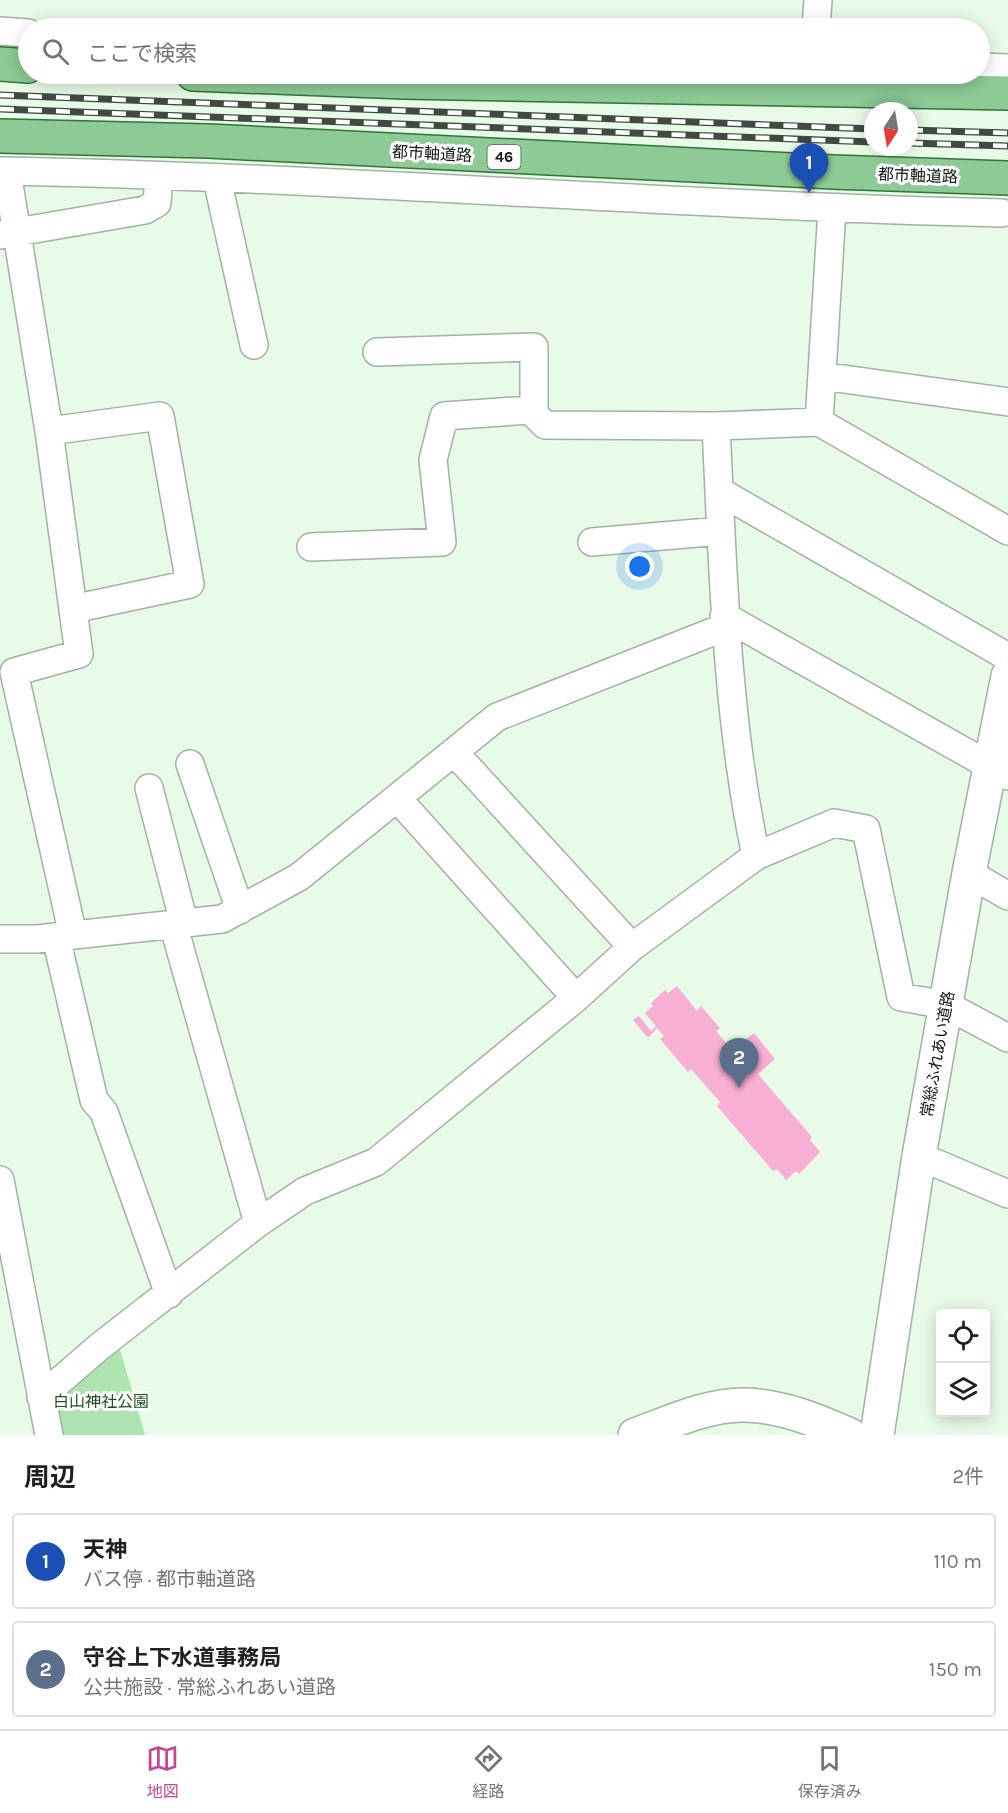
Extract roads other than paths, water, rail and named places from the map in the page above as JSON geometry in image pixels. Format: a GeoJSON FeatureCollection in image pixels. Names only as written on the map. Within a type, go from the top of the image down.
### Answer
{"type":"FeatureCollection","features":[{"type":"Feature","properties":{"kind":"main road"},"geometry":{"type":"LineString","coordinates":[[0,64],[18,65]]}},
{"type":"Feature","properties":{"kind":"main road"},"geometry":{"type":"LineString","coordinates":[[898,84],[1008,93]]}},
{"type":"Feature","properties":{"kind":"main road","name":"都市軸道路"},"geometry":{"type":"LineString","coordinates":[[0,136],[208,141],[904,175],[1008,178]]}},
{"type":"Feature","properties":{"kind":"street"},"geometry":{"type":"LineString","coordinates":[[817,18],[818,0]]}},
{"type":"Feature","properties":{"kind":"street"},"geometry":{"type":"LineString","coordinates":[[0,32],[18,33]]}},
{"type":"Feature","properties":{"kind":"street"},"geometry":{"type":"LineString","coordinates":[[990,67],[1008,68]]}},
{"type":"Feature","properties":{"kind":"street"},"geometry":{"type":"LineString","coordinates":[[169,1294],[104,1112],[94,1100],[65,936],[9,690],[14,672],[79,654],[49,431],[8,235],[4,172],[217,179],[832,209],[1002,213]]}},
{"type":"Feature","properties":{"kind":"street"},"geometry":{"type":"LineString","coordinates":[[901,210],[904,175]]}},
{"type":"Feature","properties":{"kind":"street"},"geometry":{"type":"LineString","coordinates":[[8,235],[145,210],[157,203],[159,177]]}},
{"type":"Feature","properties":{"kind":"street"},"geometry":{"type":"LineString","coordinates":[[217,179],[254,345]]}},
{"type":"Feature","properties":{"kind":"street"},"geometry":{"type":"LineString","coordinates":[[819,422],[832,209]]}},
{"type":"Feature","properties":{"kind":"street"},"geometry":{"type":"LineString","coordinates":[[377,352],[534,348],[534,414]]}},
{"type":"Feature","properties":{"kind":"street"},"geometry":{"type":"LineString","coordinates":[[822,376],[1008,402]]}},
{"type":"Feature","properties":{"kind":"street"},"geometry":{"type":"LineString","coordinates":[[311,547],[442,542],[433,460],[444,416],[530,410],[545,425],[716,426],[819,422],[1008,531]]}},
{"type":"Feature","properties":{"kind":"street"},"geometry":{"type":"LineString","coordinates":[[49,431],[160,416],[190,584],[73,609]]}},
{"type":"Feature","properties":{"kind":"street"},"geometry":{"type":"LineString","coordinates":[[716,426],[725,621],[747,812],[756,856]]}},
{"type":"Feature","properties":{"kind":"street"},"geometry":{"type":"LineString","coordinates":[[719,491],[1008,657]]}},
{"type":"Feature","properties":{"kind":"street"},"geometry":{"type":"LineString","coordinates":[[592,542],[721,531]]}},
{"type":"Feature","properties":{"kind":"street"},"geometry":{"type":"LineString","coordinates":[[0,939],[65,936],[222,919],[300,877],[497,717],[725,621]]}},
{"type":"Feature","properties":{"kind":"street"},"geometry":{"type":"LineString","coordinates":[[725,621],[999,772]]}},
{"type":"Feature","properties":{"kind":"street","name":"常総ふれあい道路"},"geometry":{"type":"LineString","coordinates":[[877,1435],[919,1156],[969,873],[999,772],[1008,676]]}},
{"type":"Feature","properties":{"kind":"street"},"geometry":{"type":"LineString","coordinates":[[454,752],[632,947]]}},
{"type":"Feature","properties":{"kind":"street"},"geometry":{"type":"LineString","coordinates":[[190,764],[240,909]]}},
{"type":"Feature","properties":{"kind":"street"},"geometry":{"type":"LineString","coordinates":[[148,788],[179,924],[258,1224]]}},
{"type":"Feature","properties":{"kind":"street"},"geometry":{"type":"LineString","coordinates":[[397,798],[576,998]]}},
{"type":"Feature","properties":{"kind":"street"},"geometry":{"type":"LineString","coordinates":[[41,1397],[99,1347],[258,1224],[305,1191],[376,1162],[576,998],[632,947],[756,856],[834,823],[866,830],[901,997],[946,1005],[1008,1038]]}},
{"type":"Feature","properties":{"kind":"street"},"geometry":{"type":"LineString","coordinates":[[969,873],[1008,896]]}},
{"type":"Feature","properties":{"kind":"street"},"geometry":{"type":"LineString","coordinates":[[919,1156],[1008,1194]]}},
{"type":"Feature","properties":{"kind":"street"},"geometry":{"type":"LineString","coordinates":[[1,1186],[49,1435]]}},
{"type":"Feature","properties":{"kind":"street"},"geometry":{"type":"LineString","coordinates":[[635,1435],[698,1413],[741,1405],[770,1408],[800,1416],[850,1435]]}},
{"type":"Feature","properties":{"kind":"railway"},"geometry":{"type":"LineString","coordinates":[[0,95],[864,129]]}},
{"type":"Feature","properties":{"kind":"railway"},"geometry":{"type":"LineString","coordinates":[[0,109],[864,142]]}},
{"type":"Feature","properties":{"kind":"railway"},"geometry":{"type":"LineString","coordinates":[[918,130],[1008,133]]}},
{"type":"Feature","properties":{"kind":"railway"},"geometry":{"type":"LineString","coordinates":[[918,143],[1008,146]]}},
{"type":"Feature","properties":{"kind":"place","name":"天神"},"geometry":{"type":"Point","coordinates":[809,193]}},
{"type":"Feature","properties":{"kind":"place","name":"守谷上下水道事務局"},"geometry":{"type":"Point","coordinates":[739,1088]}},
{"type":"Feature","properties":{"kind":"park label","name":"白山神社公園"},"geometry":{"type":"Point","coordinates":[101,1401]}}]}
